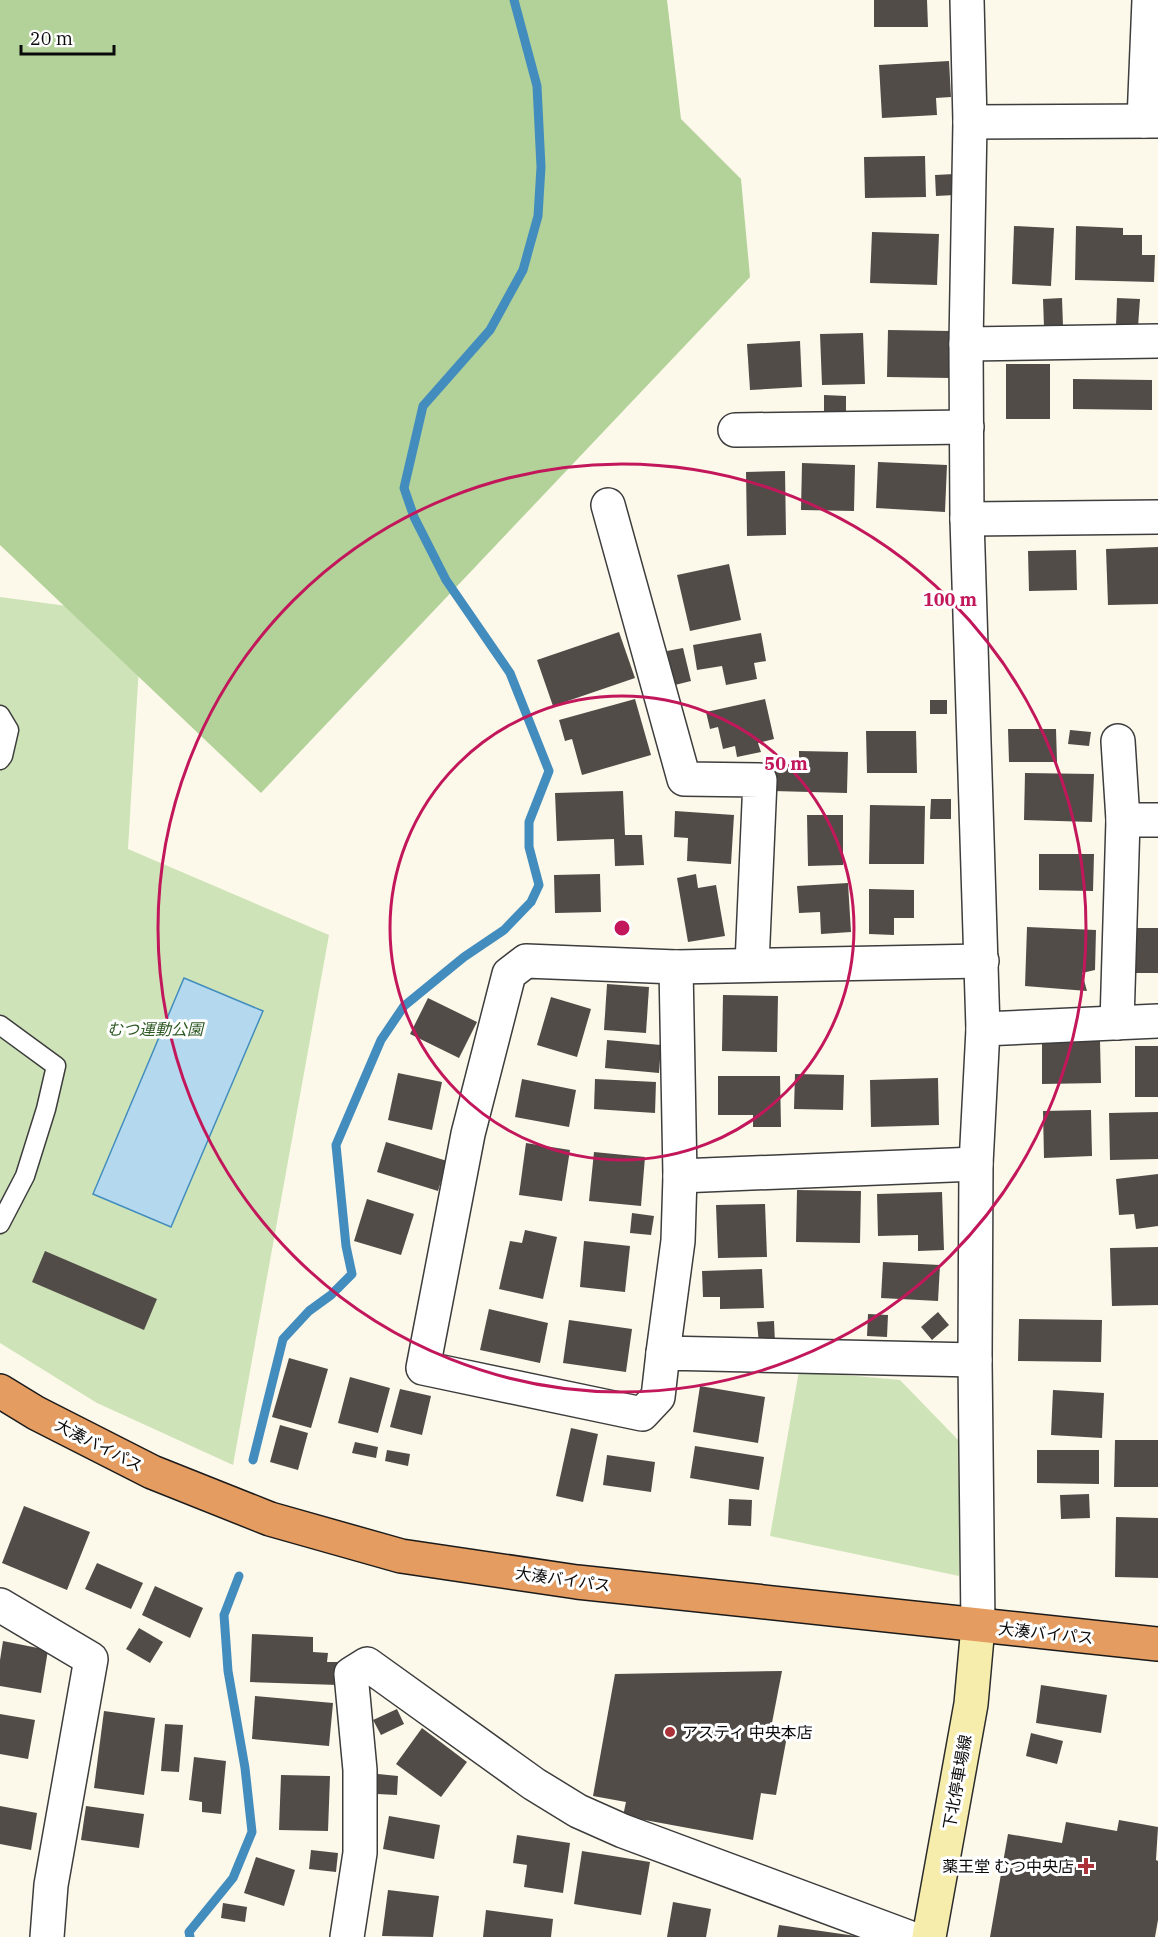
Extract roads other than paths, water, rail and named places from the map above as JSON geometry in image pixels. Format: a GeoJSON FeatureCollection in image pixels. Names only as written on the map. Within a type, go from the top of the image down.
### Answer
{"type":"FeatureCollection","features":[{"type":"Feature","properties":{"kind":"highway","name":"大湊バイパス"},"geometry":{"type":"LineString","coordinates":[[0,1391],[36,1413],[152,1472],[270,1519],[401,1556],[577,1582],[1158,1644]]}},
{"type":"Feature","properties":{"kind":"main road","name":"下北停車場線"},"geometry":{"type":"LineString","coordinates":[[929,1937],[971,1704],[978,1626]]}},
{"type":"Feature","properties":{"kind":"street"},"geometry":{"type":"LineString","coordinates":[[967,0],[970,122],[966,344],[967,519],[983,1029],[976,1164],[975,1360],[978,1626]]}},
{"type":"Feature","properties":{"kind":"street"},"geometry":{"type":"LineString","coordinates":[[970,122],[1151,121],[1149,0]]}},
{"type":"Feature","properties":{"kind":"street"},"geometry":{"type":"LineString","coordinates":[[966,344],[1158,341]]}},
{"type":"Feature","properties":{"kind":"street"},"geometry":{"type":"LineString","coordinates":[[735,430],[967,427]]}},
{"type":"Feature","properties":{"kind":"street"},"geometry":{"type":"LineString","coordinates":[[608,505],[684,779],[760,780],[752,964]]}},
{"type":"Feature","properties":{"kind":"street"},"geometry":{"type":"LineString","coordinates":[[967,519],[1158,517]]}},
{"type":"Feature","properties":{"kind":"street"},"geometry":{"type":"LineString","coordinates":[[1117,1023],[1123,820],[1118,741]]}},
{"type":"Feature","properties":{"kind":"street"},"geometry":{"type":"LineString","coordinates":[[1123,820],[1158,820]]}},
{"type":"Feature","properties":{"kind":"street"},"geometry":{"type":"LineString","coordinates":[[676,967],[680,1176],[678,1241],[658,1397],[642,1414],[423,1368],[468,1134],[509,974],[526,961],[676,967],[982,961]]}},
{"type":"Feature","properties":{"kind":"street"},"geometry":{"type":"LineString","coordinates":[[983,1029],[1158,1021]]}},
{"type":"Feature","properties":{"kind":"street"},"geometry":{"type":"LineString","coordinates":[[680,1176],[976,1164]]}},
{"type":"Feature","properties":{"kind":"street"},"geometry":{"type":"LineString","coordinates":[[663,1353],[975,1360]]}},
{"type":"Feature","properties":{"kind":"street"},"geometry":{"type":"LineString","coordinates":[[0,1605],[91,1659],[51,1885],[47,1937]]}},
{"type":"Feature","properties":{"kind":"street"},"geometry":{"type":"LineString","coordinates":[[347,1937],[360,1853],[360,1770],[351,1674],[367,1664],[534,1784],[578,1812],[623,1831],[908,1937]]}},
{"type":"Feature","properties":{"kind":"lane"},"geometry":{"type":"LineString","coordinates":[[0,715],[9,730],[0,760]]}},
{"type":"Feature","properties":{"kind":"lane"},"geometry":{"type":"LineString","coordinates":[[0,1025],[56,1066],[46,1109],[25,1176],[0,1224]]}},
{"type":"Feature","properties":{"kind":"water"},"geometry":{"type":"Polygon","coordinates":[[[184,978],[263,1011],[171,1227],[93,1194],[184,978]]]}},
{"type":"Feature","properties":{"kind":"waterway"},"geometry":{"type":"LineString","coordinates":[[253,1460],[283,1339],[309,1311],[331,1295],[352,1274],[346,1246],[336,1145],[381,1040],[404,1006],[464,957],[504,930],[531,902],[539,885],[529,847],[529,822],[549,771],[510,673],[446,580],[414,517],[404,488],[423,406],[490,330],[523,270],[538,216],[541,167],[537,86],[514,0]]}},
{"type":"Feature","properties":{"kind":"waterway"},"geometry":{"type":"LineString","coordinates":[[190,1937],[189,1932],[233,1878],[252,1832],[245,1768],[228,1671],[224,1615],[239,1576]]}},
{"type":"Feature","properties":{"kind":"place","name":"アスティ 中央本店"},"geometry":{"type":"Point","coordinates":[670,1732]}},
{"type":"Feature","properties":{"kind":"place","name":"薬王堂 むつ中央店"},"geometry":{"type":"Point","coordinates":[1086,1866]}},
{"type":"Feature","properties":{"kind":"park label","name":"むつ運動公園"},"geometry":{"type":"Point","coordinates":[155,1029]}}]}
